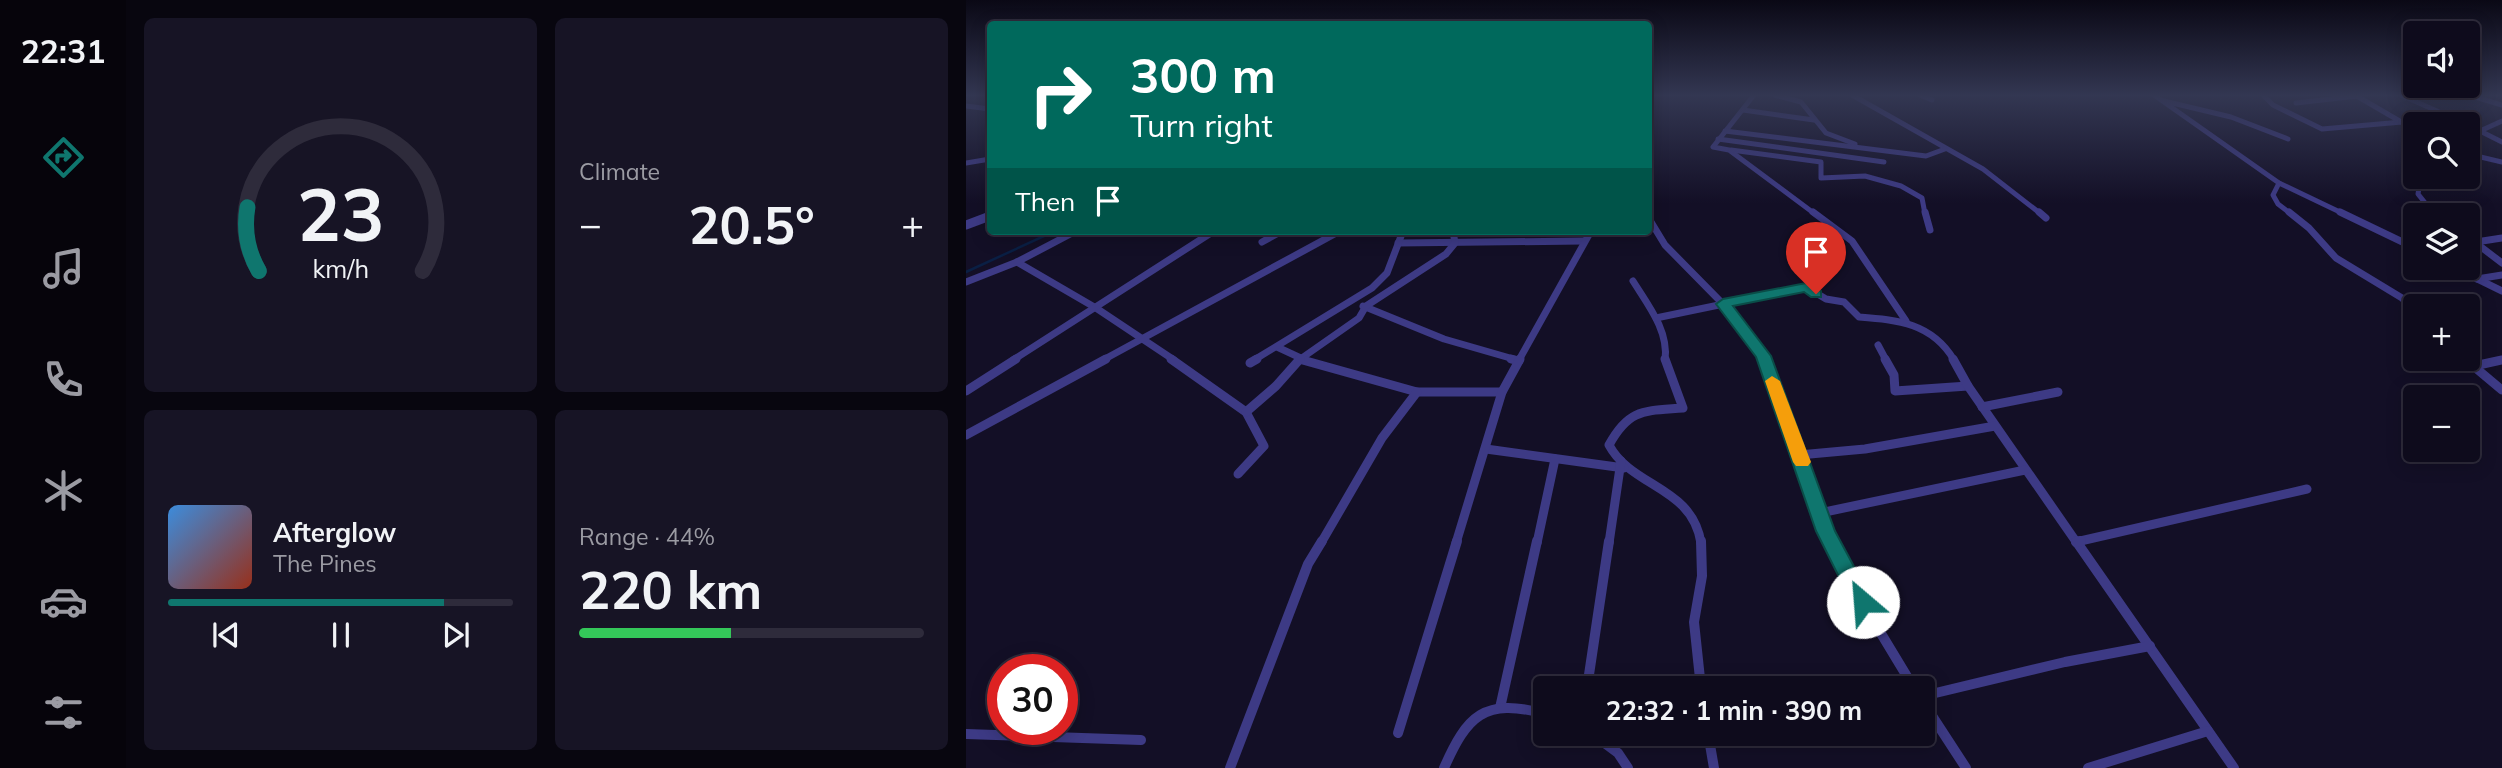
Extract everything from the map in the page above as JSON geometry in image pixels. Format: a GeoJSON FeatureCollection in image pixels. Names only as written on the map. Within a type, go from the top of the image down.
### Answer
{"type":"FeatureCollection","features":[{"type":"Feature","properties":{"kind":"street"},"geometry":{"type":"LineString","coordinates":[[1930,230],[1924,219],[1925,204],[1921,198],[1902,187],[1857,175],[1831,181],[1821,178],[1821,162],[1713,147],[1725,131],[1926,156],[1945,149]]}},
{"type":"Feature","properties":{"kind":"street"},"geometry":{"type":"LineString","coordinates":[[1824,131],[1857,148]]}},
{"type":"Feature","properties":{"kind":"street"},"geometry":{"type":"LineString","coordinates":[[1914,131],[1983,169],[2046,218]]}},
{"type":"Feature","properties":{"kind":"street"},"geometry":{"type":"LineString","coordinates":[[2204,131],[2279,183],[2403,242]]}},
{"type":"Feature","properties":{"kind":"street"},"geometry":{"type":"LineString","coordinates":[[2267,131],[2288,139]]}},
{"type":"Feature","properties":{"kind":"street"},"geometry":{"type":"LineString","coordinates":[[2480,131],[2502,142]]}},
{"type":"Feature","properties":{"kind":"street"},"geometry":{"type":"LineString","coordinates":[[1718,139],[1884,162]]}},
{"type":"Feature","properties":{"kind":"street"},"geometry":{"type":"LineString","coordinates":[[1729,150],[1852,241],[1906,321],[1945,345],[1968,386],[2025,470],[2234,768]]}},
{"type":"Feature","properties":{"kind":"street"},"geometry":{"type":"LineString","coordinates":[[2480,158],[2502,164]]}},
{"type":"Feature","properties":{"kind":"street"},"geometry":{"type":"LineString","coordinates":[[966,163],[987,160]]}},
{"type":"Feature","properties":{"kind":"street"},"geometry":{"type":"LineString","coordinates":[[2279,183],[2273,195],[2278,204],[2309,228],[2336,258],[2403,299]]}},
{"type":"Feature","properties":{"kind":"street"},"geometry":{"type":"LineString","coordinates":[[966,225],[987,217]]}},
{"type":"Feature","properties":{"kind":"street"},"geometry":{"type":"LineString","coordinates":[[1652,223],[1665,244],[1723,304],[1763,356],[1826,531],[1863,602],[1907,676]]}},
{"type":"Feature","properties":{"kind":"street"},"geometry":{"type":"LineString","coordinates":[[966,282],[1017,262],[1068,235]]}},
{"type":"Feature","properties":{"kind":"street"},"geometry":{"type":"LineString","coordinates":[[966,390],[1208,235]]}},
{"type":"Feature","properties":{"kind":"street"},"geometry":{"type":"LineString","coordinates":[[1262,242],[1275,235]]}},
{"type":"Feature","properties":{"kind":"street"},"geometry":{"type":"LineString","coordinates":[[966,435],[1333,235]]}},
{"type":"Feature","properties":{"kind":"street"},"geometry":{"type":"LineString","coordinates":[[1250,363],[1372,288],[1387,273],[1401,235]]}},
{"type":"Feature","properties":{"kind":"street"},"geometry":{"type":"LineString","coordinates":[[1246,412],[1276,386],[1300,359],[1359,318],[1366,306],[1446,254],[1455,243],[1454,235]]}},
{"type":"Feature","properties":{"kind":"street"},"geometry":{"type":"LineString","coordinates":[[1398,733],[1502,392],[1588,235]]}},
{"type":"Feature","properties":{"kind":"street"},"geometry":{"type":"LineString","coordinates":[[2480,242],[2502,239]]}},
{"type":"Feature","properties":{"kind":"street"},"geometry":{"type":"LineString","coordinates":[[1398,243],[1583,241]]}},
{"type":"Feature","properties":{"kind":"street"},"geometry":{"type":"LineString","coordinates":[[2480,245],[2502,263]]}},
{"type":"Feature","properties":{"kind":"street"},"geometry":{"type":"LineString","coordinates":[[1017,262],[1096,308],[1246,412],[1264,446],[1238,474]]}},
{"type":"Feature","properties":{"kind":"street"},"geometry":{"type":"LineString","coordinates":[[2480,279],[2502,275]]}},
{"type":"Feature","properties":{"kind":"street"},"geometry":{"type":"LineString","coordinates":[[2479,280],[2502,291]]}},
{"type":"Feature","properties":{"kind":"street"},"geometry":{"type":"LineString","coordinates":[[1589,676],[1620,464],[1610,451],[1609,445],[1616,432],[1633,415],[1643,410],[1683,408],[1665,361],[1667,345],[1656,318],[1633,281]]}},
{"type":"Feature","properties":{"kind":"street"},"geometry":{"type":"LineString","coordinates":[[1656,318],[1806,287],[1826,299],[1844,302],[1859,317],[1906,321]]}},
{"type":"Feature","properties":{"kind":"street"},"geometry":{"type":"LineString","coordinates":[[1351,301],[1444,339],[1519,361]]}},
{"type":"Feature","properties":{"kind":"street"},"geometry":{"type":"LineString","coordinates":[[1878,345],[1894,375],[1895,391],[1968,386]]}},
{"type":"Feature","properties":{"kind":"street"},"geometry":{"type":"LineString","coordinates":[[1277,347],[1300,359],[1417,392],[1502,392]]}},
{"type":"Feature","properties":{"kind":"street"},"geometry":{"type":"LineString","coordinates":[[2480,365],[2502,360]]}},
{"type":"Feature","properties":{"kind":"street"},"geometry":{"type":"LineString","coordinates":[[2480,371],[2502,390]]}},
{"type":"Feature","properties":{"kind":"street"},"geometry":{"type":"LineString","coordinates":[[1230,768],[1308,564],[1382,438],[1417,392]]}},
{"type":"Feature","properties":{"kind":"street"},"geometry":{"type":"LineString","coordinates":[[1982,407],[2058,392]]}},
{"type":"Feature","properties":{"kind":"street"},"geometry":{"type":"LineString","coordinates":[[1800,455],[1865,449],[1995,426]]}},
{"type":"Feature","properties":{"kind":"street"},"geometry":{"type":"LineString","coordinates":[[1486,449],[1555,459],[1620,464],[1634,469],[1680,501],[1695,519],[1698,528],[1702,575],[1694,620],[1699,676]]}},
{"type":"Feature","properties":{"kind":"street"},"geometry":{"type":"LineString","coordinates":[[1500,708],[1555,459]]}},
{"type":"Feature","properties":{"kind":"street"},"geometry":{"type":"LineString","coordinates":[[1820,513],[2025,470]]}},
{"type":"Feature","properties":{"kind":"street"},"geometry":{"type":"LineString","coordinates":[[2076,542],[2307,489]]}},
{"type":"Feature","properties":{"kind":"street"},"geometry":{"type":"LineString","coordinates":[[1935,693],[2066,662],[2150,646]]}},
{"type":"Feature","properties":{"kind":"street"},"geometry":{"type":"LineString","coordinates":[[1444,768],[1465,726],[1481,714],[1500,708],[1533,712]]}},
{"type":"Feature","properties":{"kind":"street"},"geometry":{"type":"LineString","coordinates":[[1935,720],[1966,768]]}},
{"type":"Feature","properties":{"kind":"street"},"geometry":{"type":"LineString","coordinates":[[2088,768],[2208,731]]}},
{"type":"Feature","properties":{"kind":"street"},"geometry":{"type":"LineString","coordinates":[[966,734],[1141,740]]}},
{"type":"Feature","properties":{"kind":"street"},"geometry":{"type":"LineString","coordinates":[[1609,746],[1618,753],[1628,768]]}},
{"type":"Feature","properties":{"kind":"street"},"geometry":{"type":"LineString","coordinates":[[1710,746],[1714,768]]}},
{"type":"Feature","properties":{"kind":"waterway"},"geometry":{"type":"LineString","coordinates":[[966,272],[1046,235]]}},
{"type":"Feature","properties":{"kind":"slow traffic"},"geometry":{"type":"LineString","coordinates":[[1772,381],[1802,462]]}},
{"type":"Feature","properties":{"kind":"route"},"geometry":{"type":"LineString","coordinates":[[1816,294],[1806,287],[1723,304],[1763,356],[1826,531],[1863,602]]}}]}
